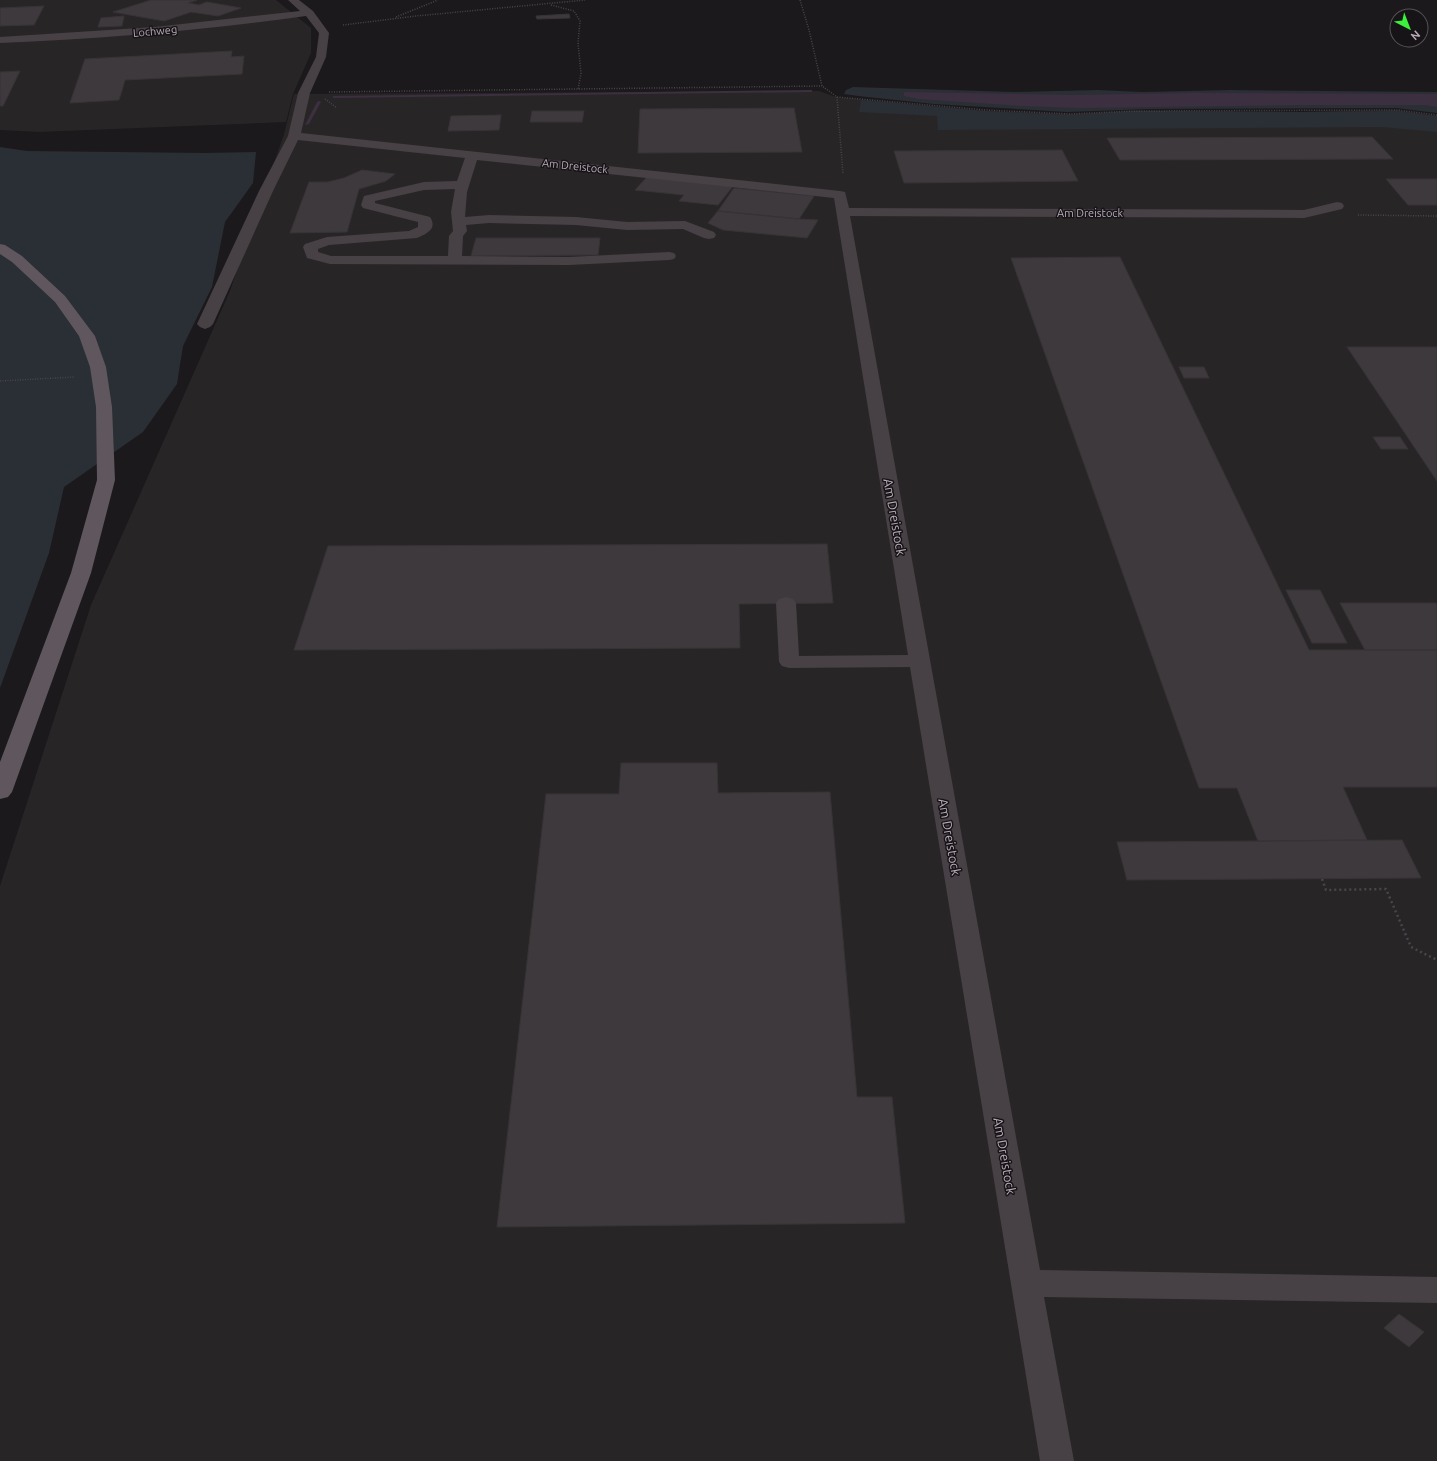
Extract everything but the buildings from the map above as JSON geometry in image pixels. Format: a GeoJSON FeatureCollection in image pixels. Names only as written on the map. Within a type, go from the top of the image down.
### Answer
{"type":"FeatureCollection","features":[{"type":"Feature","properties":{"kind":"main road"},"geometry":{"type":"LineString","coordinates":[[0,248],[17,259],[60,300],[87,336],[98,367],[104,407],[106,480],[81,573],[0,792]]}},
{"type":"Feature","properties":{"kind":"street"},"geometry":{"type":"LineString","coordinates":[[204,324],[266,191],[294,136],[304,93],[321,57],[324,33],[309,13],[294,0]]}},
{"type":"Feature","properties":{"kind":"street","name":"Lochweg"},"geometry":{"type":"LineString","coordinates":[[0,40],[60,38],[172,29],[309,13]]}},
{"type":"Feature","properties":{"kind":"street","name":"Am Dreistock"},"geometry":{"type":"LineString","coordinates":[[294,136],[842,196],[1304,214],[1337,206]]}},
{"type":"Feature","properties":{"kind":"street"},"geometry":{"type":"LineString","coordinates":[[455,260],[456,236],[459,227],[462,185],[472,155]]}},
{"type":"Feature","properties":{"kind":"street"},"geometry":{"type":"LineString","coordinates":[[462,185],[424,186],[369,199],[368,205],[425,220],[425,229],[412,235],[328,241],[310,247],[312,254],[330,260],[568,261],[669,256]]}},
{"type":"Feature","properties":{"kind":"street","name":"Am Dreistock"},"geometry":{"type":"LineString","coordinates":[[842,196],[1057,1461]]}},
{"type":"Feature","properties":{"kind":"street"},"geometry":{"type":"LineString","coordinates":[[459,227],[489,219],[576,221],[628,226],[685,225],[709,235]]}},
{"type":"Feature","properties":{"kind":"street"},"geometry":{"type":"LineString","coordinates":[[459,227],[548,231]]}},
{"type":"Feature","properties":{"kind":"street"},"geometry":{"type":"LineString","coordinates":[[786,603],[789,662],[920,661]]}},
{"type":"Feature","properties":{"kind":"street"},"geometry":{"type":"LineString","coordinates":[[1026,1283],[1437,1290]]}},
{"type":"Feature","properties":{"kind":"path"},"geometry":{"type":"LineString","coordinates":[[394,19],[438,0]]}},
{"type":"Feature","properties":{"kind":"path"},"geometry":{"type":"LineString","coordinates":[[321,27],[585,0]]}},
{"type":"Feature","properties":{"kind":"path"},"geometry":{"type":"LineString","coordinates":[[800,0],[822,86]]}},
{"type":"Feature","properties":{"kind":"path"},"geometry":{"type":"LineString","coordinates":[[548,4],[574,11],[580,21],[578,43],[581,73],[578,90]]}},
{"type":"Feature","properties":{"kind":"path"},"geometry":{"type":"LineString","coordinates":[[304,93],[822,86],[837,97],[985,110],[1070,114],[1134,111],[1397,110],[1437,115]]}},
{"type":"Feature","properties":{"kind":"path"},"geometry":{"type":"LineString","coordinates":[[837,97],[842,196]]}},
{"type":"Feature","properties":{"kind":"path"},"geometry":{"type":"LineString","coordinates":[[1358,215],[1437,216]]}},
{"type":"Feature","properties":{"kind":"path"},"geometry":{"type":"LineString","coordinates":[[0,381],[99,376]]}},
{"type":"Feature","properties":{"kind":"path"},"geometry":{"type":"LineString","coordinates":[[1322,879],[1326,890],[1386,889],[1411,947],[1437,960]]}},
{"type":"Feature","properties":{"kind":"shaded area"},"geometry":{"type":"Polygon","coordinates":[[[0,0],[276,0],[311,28],[311,53],[293,94],[286,122],[39,132],[0,130],[0,0]]]}},
{"type":"Feature","properties":{"kind":"shaded area"},"geometry":{"type":"Polygon","coordinates":[[[853,87],[1014,92],[1098,90],[1142,92],[1230,90],[1437,92],[1437,113],[1396,108],[1150,109],[1067,112],[934,104],[844,94],[846,90],[853,87]]]}},
{"type":"Feature","properties":{"kind":"shaded area"},"geometry":{"type":"Polygon","coordinates":[[[819,91],[836,97],[985,111],[1070,114],[1134,111],[1298,112],[1396,110],[1437,116],[1437,1461],[0,1461],[0,886],[91,605],[230,291],[284,134],[294,94],[819,91]]]}},
{"type":"Feature","properties":{"kind":"shaded area"},"geometry":{"type":"Polygon","coordinates":[[[904,92],[1073,95],[1190,93],[1437,94],[1437,107],[1425,105],[1303,105],[1080,108],[1020,106],[919,99],[904,96],[904,92]]]}},
{"type":"Feature","properties":{"kind":"shaded area"},"geometry":{"type":"Polygon","coordinates":[[[861,100],[986,111],[1070,115],[1136,111],[1397,111],[1437,116],[1437,132],[1382,127],[938,130],[937,116],[859,112],[861,100]]]}},
{"type":"Feature","properties":{"kind":"shaded area"},"geometry":{"type":"Polygon","coordinates":[[[0,147],[27,151],[204,153],[256,152],[253,183],[225,222],[212,287],[183,346],[177,384],[143,432],[64,487],[49,553],[0,688],[0,147]]]}},
{"type":"Feature","properties":{"kind":"waterway"},"geometry":{"type":"LineString","coordinates":[[334,97],[810,91]]}},
{"type":"Feature","properties":{"kind":"waterway"},"geometry":{"type":"LineString","coordinates":[[307,124],[319,102]]}}]}
